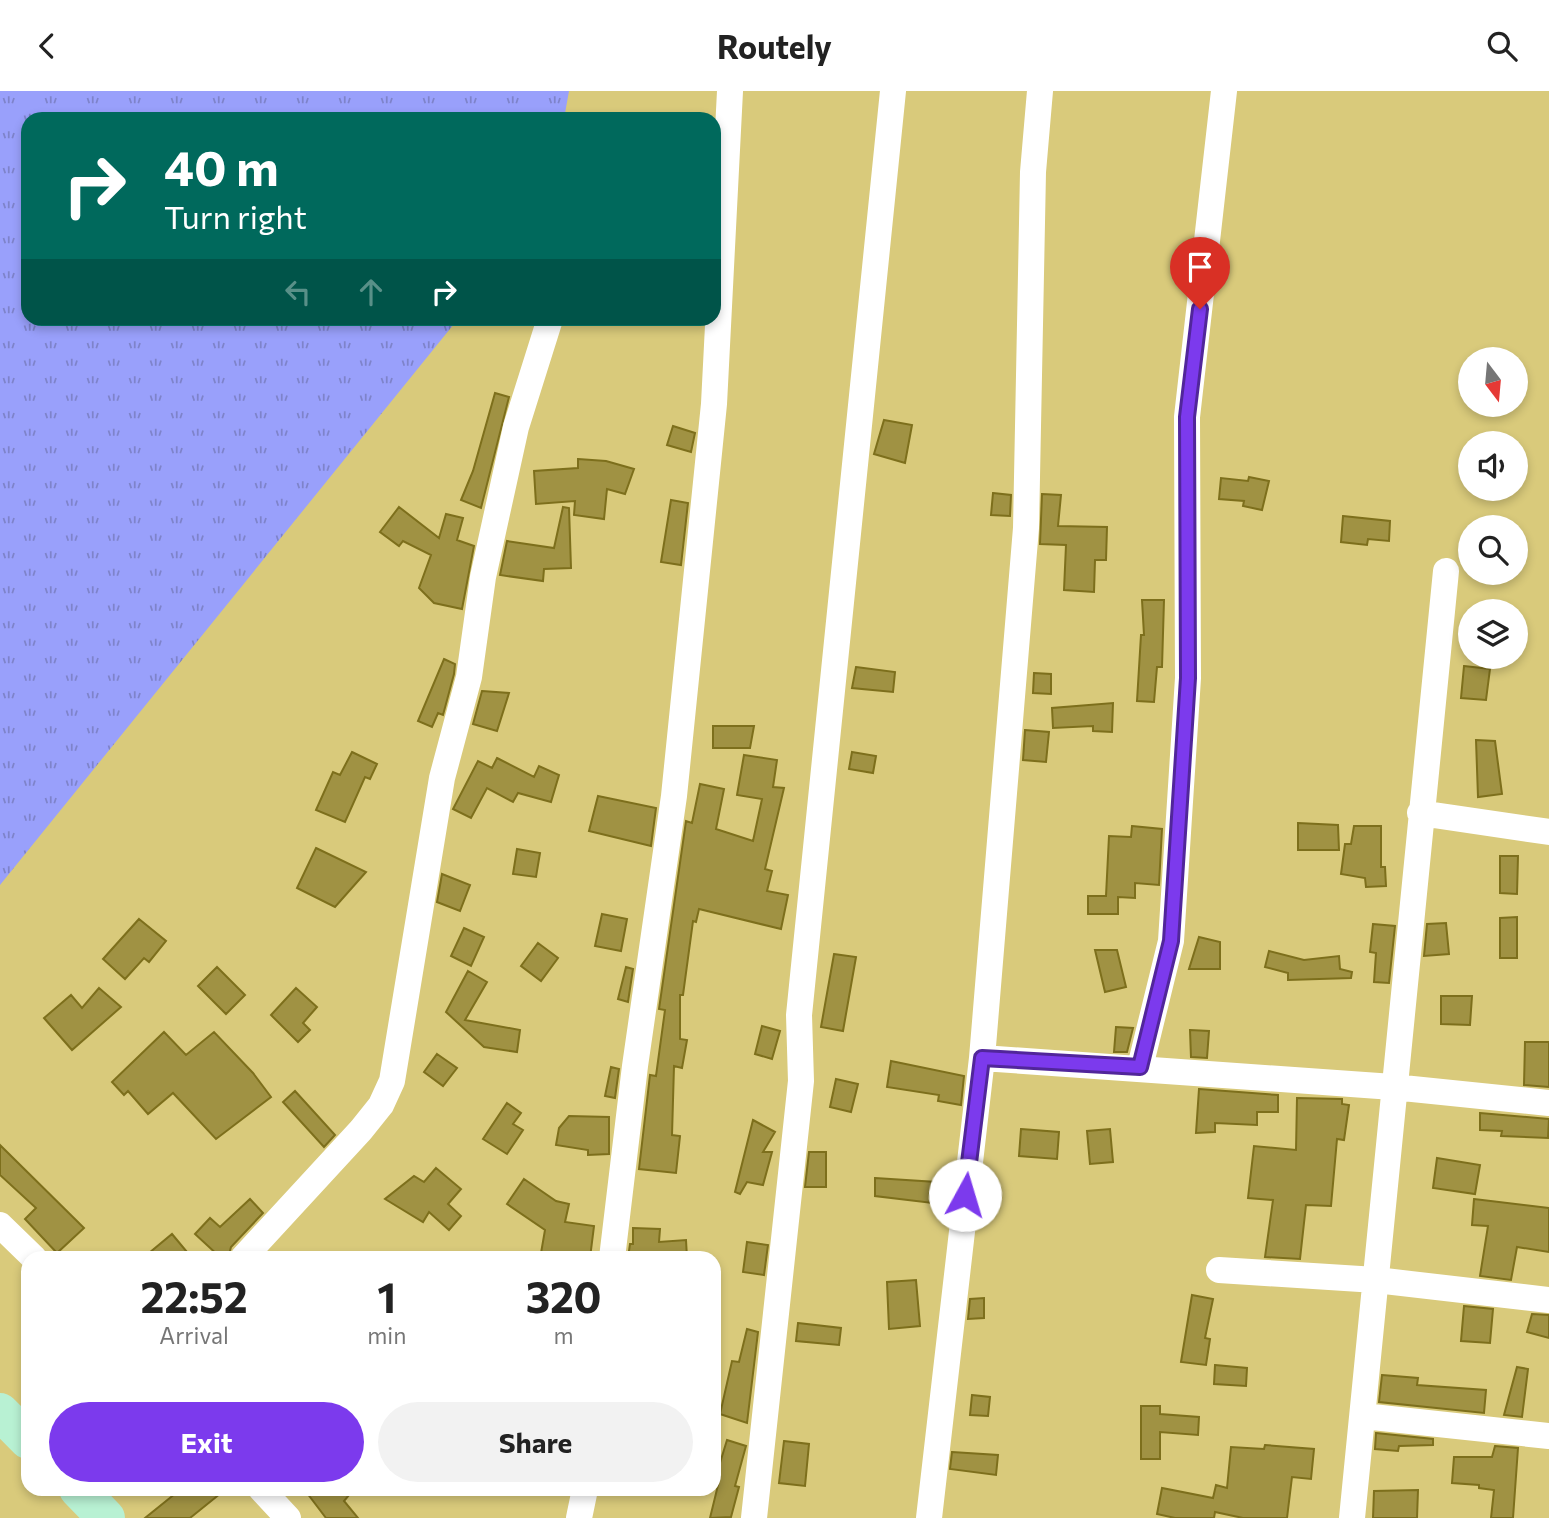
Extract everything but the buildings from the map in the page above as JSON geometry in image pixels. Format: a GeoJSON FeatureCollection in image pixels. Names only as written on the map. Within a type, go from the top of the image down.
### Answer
{"type":"FeatureCollection","features":[{"type":"Feature","properties":{"kind":"main road"},"geometry":{"type":"LineString","coordinates":[[0,1412],[21,1433]]}},
{"type":"Feature","properties":{"kind":"main road"},"geometry":{"type":"LineString","coordinates":[[85,1496],[106,1518]]}},
{"type":"Feature","properties":{"kind":"street"},"geometry":{"type":"LineString","coordinates":[[721,267],[730,91]]}},
{"type":"Feature","properties":{"kind":"street"},"geometry":{"type":"LineString","coordinates":[[754,1518],[801,1081],[799,1015],[893,91]]}},
{"type":"Feature","properties":{"kind":"street"},"geometry":{"type":"LineString","coordinates":[[929,1518],[982,1058],[1026,528],[1033,172],[1040,91]]}},
{"type":"Feature","properties":{"kind":"street"},"geometry":{"type":"LineString","coordinates":[[1140,1067],[1171,941],[1188,678],[1187,417],[1224,91]]}},
{"type":"Feature","properties":{"kind":"street"},"geometry":{"type":"LineString","coordinates":[[249,1251],[361,1130],[381,1105],[392,1081],[442,778],[469,677],[483,577],[516,427],[548,326]]}},
{"type":"Feature","properties":{"kind":"street"},"geometry":{"type":"LineString","coordinates":[[613,1251],[635,1066],[674,796],[714,404],[718,326]]}},
{"type":"Feature","properties":{"kind":"street"},"geometry":{"type":"LineString","coordinates":[[1352,1518],[1446,571]]}},
{"type":"Feature","properties":{"kind":"street"},"geometry":{"type":"LineString","coordinates":[[1420,813],[1549,832]]}},
{"type":"Feature","properties":{"kind":"street"},"geometry":{"type":"LineString","coordinates":[[982,1058],[1140,1067],[1393,1087],[1549,1103]]}},
{"type":"Feature","properties":{"kind":"street"},"geometry":{"type":"LineString","coordinates":[[0,1225],[27,1251]]}},
{"type":"Feature","properties":{"kind":"street"},"geometry":{"type":"LineString","coordinates":[[1219,1270],[1376,1280],[1549,1300]]}},
{"type":"Feature","properties":{"kind":"street"},"geometry":{"type":"LineString","coordinates":[[1363,1416],[1549,1436]]}},
{"type":"Feature","properties":{"kind":"street"},"geometry":{"type":"LineString","coordinates":[[268,1496],[288,1518]]}},
{"type":"Feature","properties":{"kind":"street"},"geometry":{"type":"LineString","coordinates":[[579,1518],[584,1496]]}},
{"type":"Feature","properties":{"kind":"green space"},"geometry":{"type":"Polygon","coordinates":[[[0,91],[569,91],[565,112],[21,112],[21,326],[452,326],[0,885],[0,91]]]}},
{"type":"Feature","properties":{"kind":"route"},"geometry":{"type":"LineString","coordinates":[[965,1195],[982,1058],[1140,1067],[1171,941],[1188,678],[1187,417],[1200,309]]}}]}
